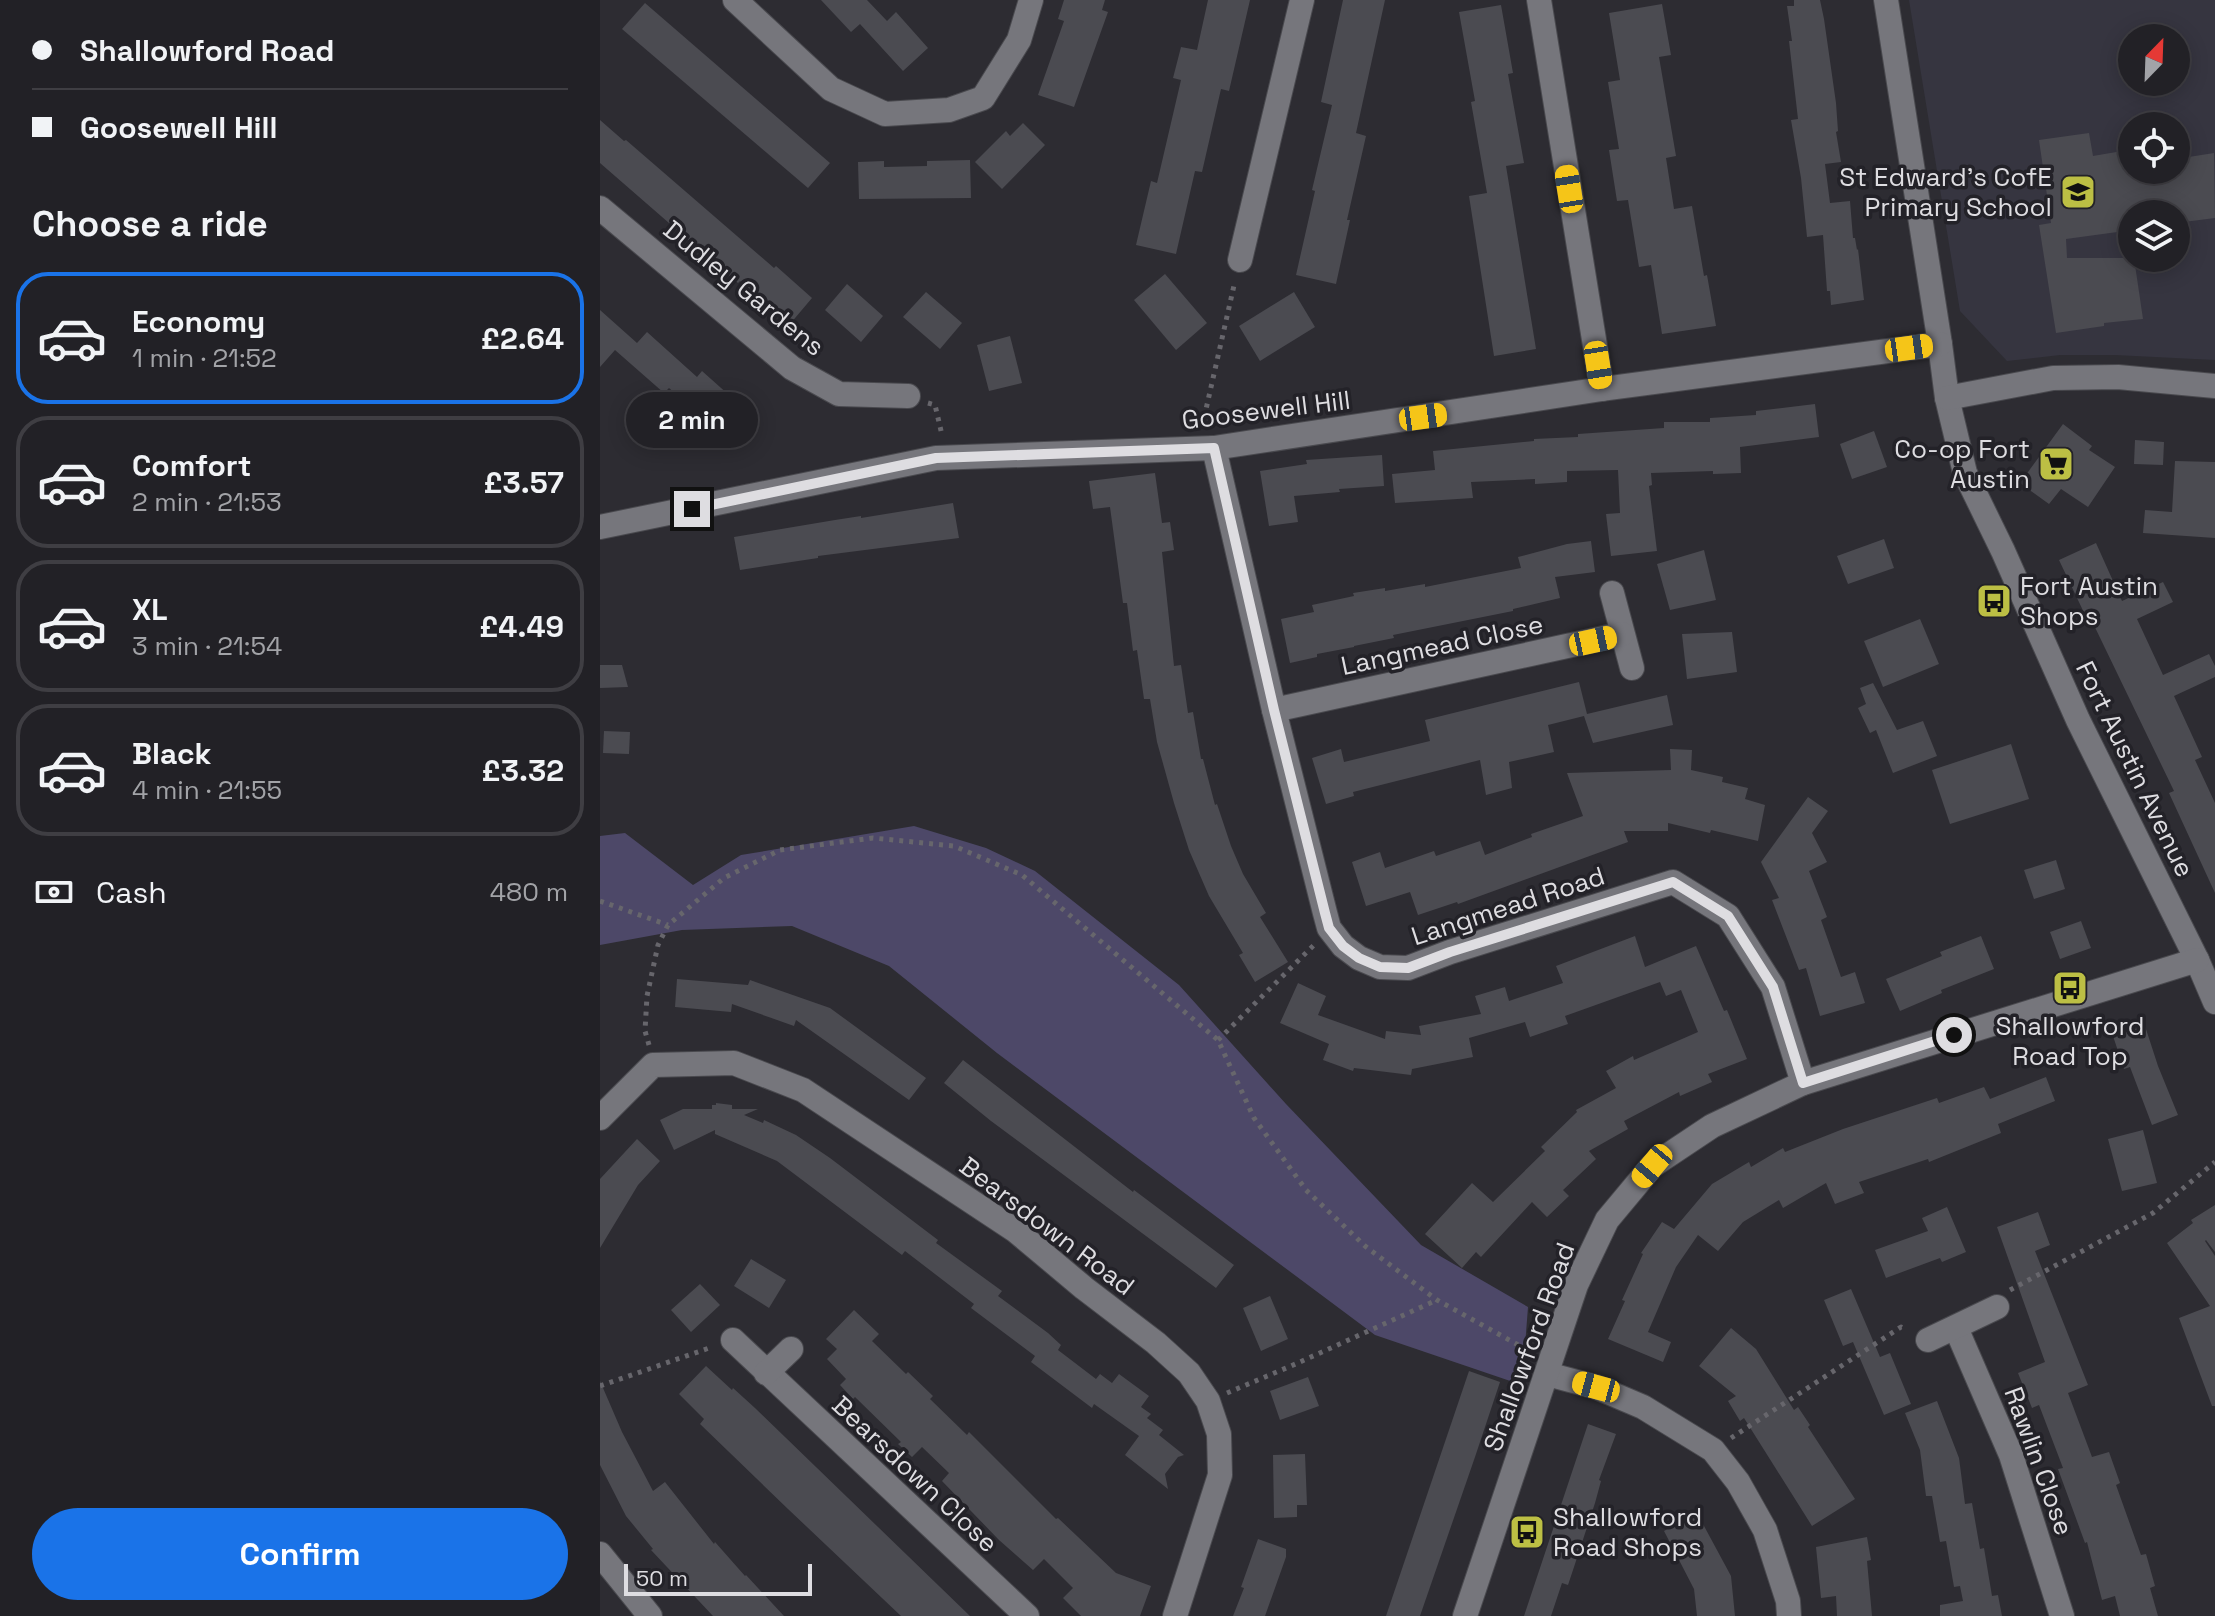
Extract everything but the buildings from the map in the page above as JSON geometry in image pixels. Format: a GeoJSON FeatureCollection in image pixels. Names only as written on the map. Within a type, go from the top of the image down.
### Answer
{"type":"FeatureCollection","features":[{"type":"Feature","properties":{"kind":"street"},"geometry":{"type":"LineString","coordinates":[[735,0],[831,89],[885,114],[949,110],[983,98],[1019,40],[1031,0]]}},
{"type":"Feature","properties":{"kind":"street"},"geometry":{"type":"LineString","coordinates":[[1240,260],[1302,0]]}},
{"type":"Feature","properties":{"kind":"street"},"geometry":{"type":"LineString","coordinates":[[1539,0],[1602,389]]}},
{"type":"Feature","properties":{"kind":"street","name":"Fort Austin Avenue"},"geometry":{"type":"LineString","coordinates":[[1886,0],[1947,398],[1965,473],[2078,720],[2215,1002]]}},
{"type":"Feature","properties":{"kind":"street","name":"Dudley Gardens"},"geometry":{"type":"LineString","coordinates":[[600,208],[792,368],[839,394],[908,396]]}},
{"type":"Feature","properties":{"kind":"street","name":"Goosewell Hill"},"geometry":{"type":"LineString","coordinates":[[600,527],[936,458],[1205,449],[1602,389],[1940,344]]}},
{"type":"Feature","properties":{"kind":"street"},"geometry":{"type":"LineString","coordinates":[[1947,398],[2053,378],[2118,377],[2215,386]]}},
{"type":"Feature","properties":{"kind":"street"},"geometry":{"type":"LineString","coordinates":[[1205,449],[1329,928]]}},
{"type":"Feature","properties":{"kind":"street"},"geometry":{"type":"LineString","coordinates":[[1612,593],[1632,668]]}},
{"type":"Feature","properties":{"kind":"street","name":"Langmead Close"},"geometry":{"type":"LineString","coordinates":[[1274,710],[1622,634]]}},
{"type":"Feature","properties":{"kind":"street","name":"Langmead Road"},"geometry":{"type":"LineString","coordinates":[[1329,928],[1343,946],[1359,958],[1380,967],[1408,968],[1673,882],[1728,916],[1773,987],[1803,1083]]}},
{"type":"Feature","properties":{"kind":"street","name":"Shallowford Road"},"geometry":{"type":"LineString","coordinates":[[1465,1616],[1576,1285],[1607,1220],[1652,1166],[1712,1126],[1803,1083],[2197,960]]}},
{"type":"Feature","properties":{"kind":"street","name":"Bearsdown Road"},"geometry":{"type":"LineString","coordinates":[[653,1065],[734,1063],[803,1090],[1016,1231],[1189,1373],[1208,1401],[1219,1434],[1220,1475],[1175,1616]]}},
{"type":"Feature","properties":{"kind":"street"},"geometry":{"type":"LineString","coordinates":[[600,1118],[653,1065]]}},
{"type":"Feature","properties":{"kind":"street"},"geometry":{"type":"LineString","coordinates":[[1928,1340],[1997,1307]]}},
{"type":"Feature","properties":{"kind":"street","name":"Rawlin Close"},"geometry":{"type":"LineString","coordinates":[[1956,1328],[2011,1455],[2062,1616]]}},
{"type":"Feature","properties":{"kind":"street","name":"Bearsdown Close"},"geometry":{"type":"LineString","coordinates":[[733,1340],[1027,1616]]}},
{"type":"Feature","properties":{"kind":"street"},"geometry":{"type":"LineString","coordinates":[[766,1373],[791,1349]]}},
{"type":"Feature","properties":{"kind":"street"},"geometry":{"type":"LineString","coordinates":[[1549,1368],[1643,1407],[1713,1450],[1738,1482],[1765,1530],[1788,1601],[1789,1616]]}},
{"type":"Feature","properties":{"kind":"street"},"geometry":{"type":"LineString","coordinates":[[600,1554],[650,1616]]}},
{"type":"Feature","properties":{"kind":"path"},"geometry":{"type":"LineString","coordinates":[[1205,449],[1240,260]]}},
{"type":"Feature","properties":{"kind":"path"},"geometry":{"type":"LineString","coordinates":[[908,396],[935,405],[947,457]]}},
{"type":"Feature","properties":{"kind":"path"},"geometry":{"type":"LineString","coordinates":[[653,1065],[645,1031],[647,996],[658,945],[668,925],[724,878],[780,850],[873,838],[954,846],[1022,875],[1218,1040],[1254,1118],[1306,1190],[1365,1246],[1437,1300],[1549,1368]]}},
{"type":"Feature","properties":{"kind":"path"},"geometry":{"type":"LineString","coordinates":[[600,901],[668,925]]}},
{"type":"Feature","properties":{"kind":"path"},"geometry":{"type":"LineString","coordinates":[[1218,1040],[1329,928]]}},
{"type":"Feature","properties":{"kind":"path"},"geometry":{"type":"LineString","coordinates":[[1997,1307],[2007,1291],[2153,1213],[2215,1162]]}},
{"type":"Feature","properties":{"kind":"path"},"geometry":{"type":"LineString","coordinates":[[1208,1401],[1437,1300]]}},
{"type":"Feature","properties":{"kind":"path"},"geometry":{"type":"LineString","coordinates":[[1713,1450],[1901,1327],[1928,1340]]}},
{"type":"Feature","properties":{"kind":"path"},"geometry":{"type":"LineString","coordinates":[[600,1386],[733,1340]]}},
{"type":"Feature","properties":{"kind":"shaded area","name":"St Edward's CofE Primary School"},"geometry":{"type":"Polygon","coordinates":[[[1909,0],[2215,0],[2215,360],[2060,355],[2007,361],[1960,311],[1909,0]]]}},
{"type":"Feature","properties":{"kind":"shaded area"},"geometry":{"type":"Polygon","coordinates":[[[914,826],[986,848],[1035,871],[1179,985],[1286,1104],[1421,1245],[1528,1307],[1522,1385],[1375,1335],[997,1053],[889,966],[792,926],[682,930],[600,945],[600,836],[625,833],[693,885],[741,855],[914,826]]]}},
{"type":"Feature","properties":{"kind":"place","name":"St Edward's CofE Primary School"},"geometry":{"type":"Point","coordinates":[2078,192]}},
{"type":"Feature","properties":{"kind":"place","name":"Co-op Fort Austin"},"geometry":{"type":"Point","coordinates":[2056,464]}},
{"type":"Feature","properties":{"kind":"place","name":"Fort Austin Shops"},"geometry":{"type":"Point","coordinates":[1994,601]}},
{"type":"Feature","properties":{"kind":"place","name":"Shallowford Road Top"},"geometry":{"type":"Point","coordinates":[2070,988]}},
{"type":"Feature","properties":{"kind":"place","name":"Shallowford Road Shops"},"geometry":{"type":"Point","coordinates":[1527,1532]}},
{"type":"Feature","properties":{"kind":"route"},"geometry":{"type":"LineString","coordinates":[[692,509],[936,458],[1214,448],[1274,710],[1325,913],[1329,928],[1343,946],[1359,958],[1380,967],[1408,968],[1673,882],[1728,916],[1773,987],[1803,1083],[1954,1035]]}}]}
